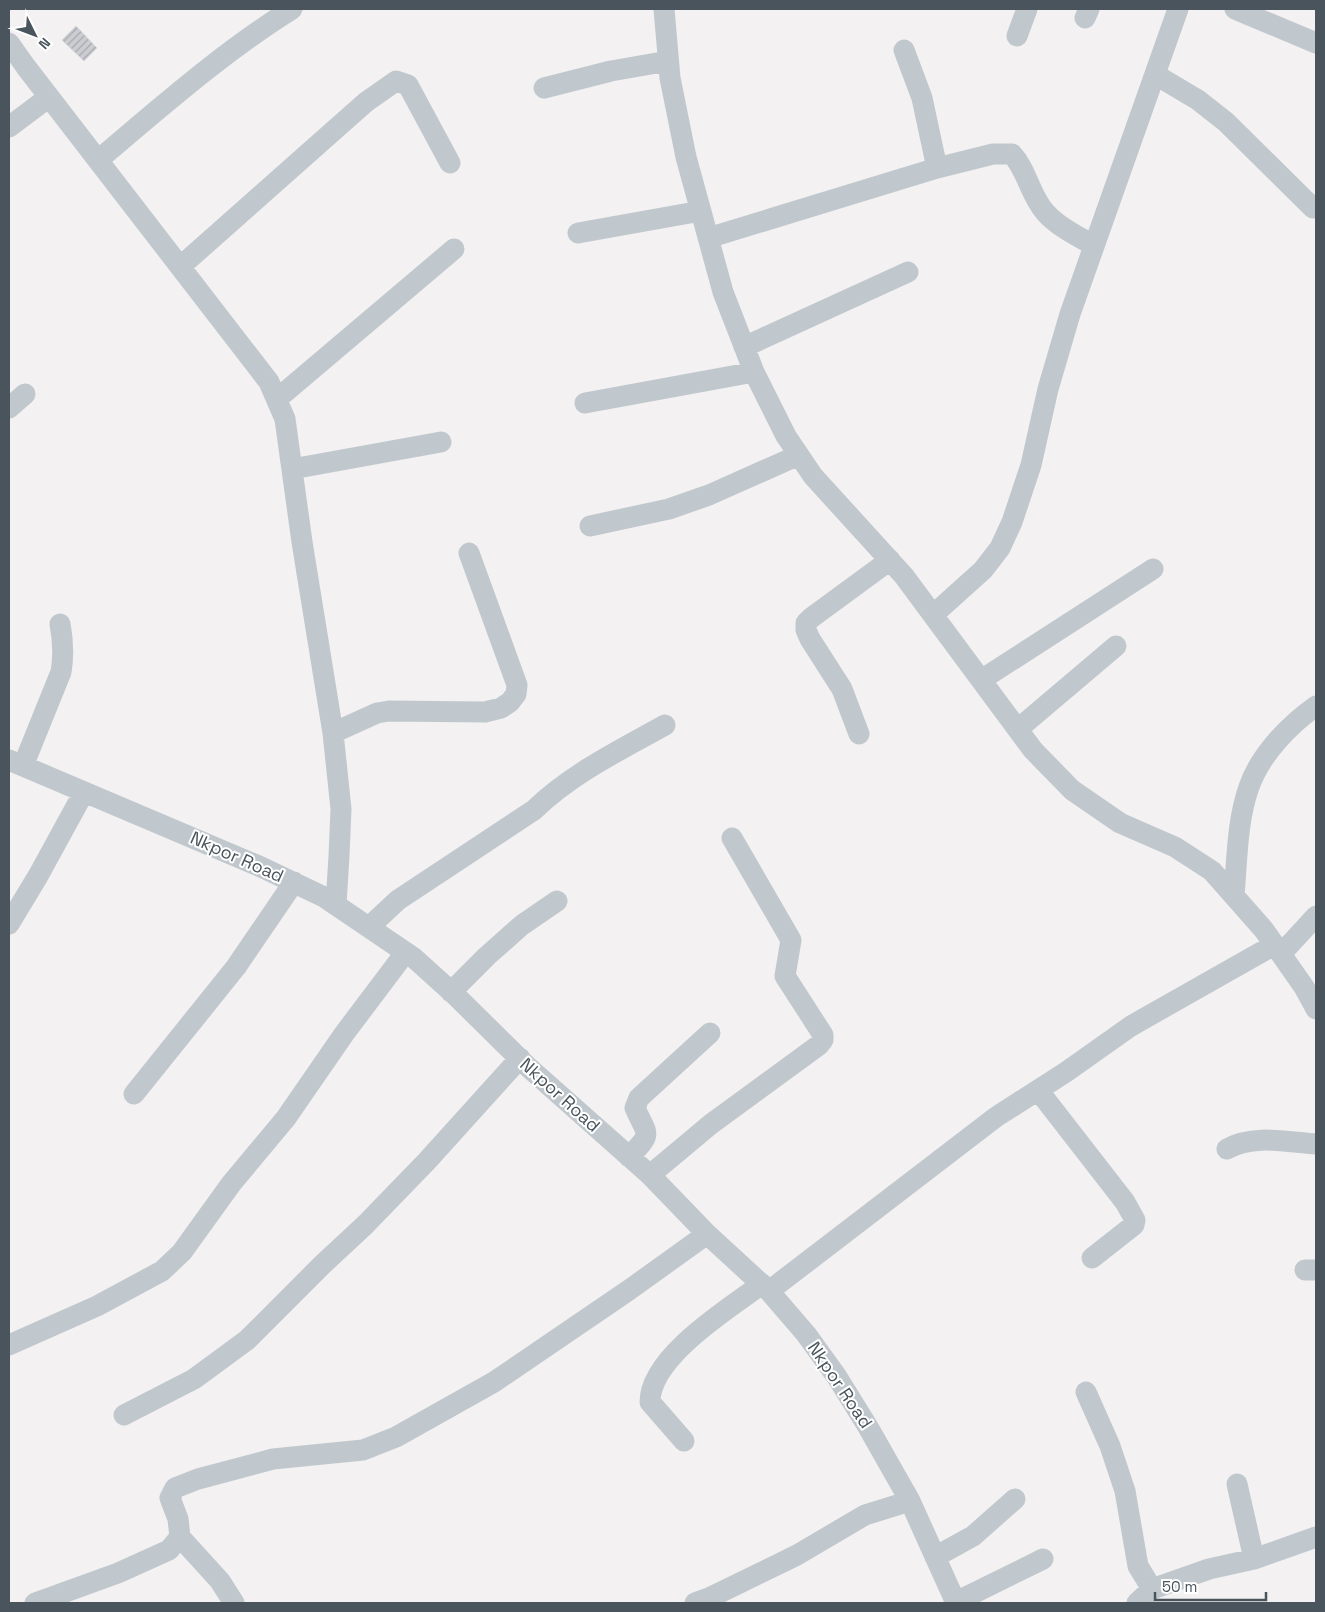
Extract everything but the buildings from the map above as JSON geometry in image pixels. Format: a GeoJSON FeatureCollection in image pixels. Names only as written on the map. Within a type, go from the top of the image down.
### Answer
{"type":"FeatureCollection","features":[{"type":"Feature","properties":{"kind":"street"},"geometry":{"type":"LineString","coordinates":[[98,160],[184,88],[262,28],[292,9]]}},
{"type":"Feature","properties":{"kind":"street"},"geometry":{"type":"LineString","coordinates":[[664,9],[670,78],[686,157],[723,292],[754,372],[786,436],[813,476],[904,576],[1034,750],[1072,790],[1120,823],[1175,847],[1212,871],[1264,930],[1304,987],[1316,1009]]}},
{"type":"Feature","properties":{"kind":"street"},"geometry":{"type":"LineString","coordinates":[[1018,36],[1027,9]]}},
{"type":"Feature","properties":{"kind":"street"},"geometry":{"type":"LineString","coordinates":[[933,615],[983,570],[1000,548],[1012,522],[1031,465],[1048,389],[1070,314],[1178,9]]}},
{"type":"Feature","properties":{"kind":"street"},"geometry":{"type":"LineString","coordinates":[[1236,9],[1316,43]]}},
{"type":"Feature","properties":{"kind":"street"},"geometry":{"type":"LineString","coordinates":[[9,43],[270,382],[285,419],[302,542],[333,733],[340,808],[340,856],[336,905]]}},
{"type":"Feature","properties":{"kind":"street"},"geometry":{"type":"LineString","coordinates":[[904,50],[922,98],[937,168]]}},
{"type":"Feature","properties":{"kind":"street"},"geometry":{"type":"LineString","coordinates":[[544,88],[611,71],[668,61]]}},
{"type":"Feature","properties":{"kind":"street"},"geometry":{"type":"LineString","coordinates":[[1156,75],[1198,100],[1226,122],[1313,208]]}},
{"type":"Feature","properties":{"kind":"street"},"geometry":{"type":"LineString","coordinates":[[181,266],[366,102],[396,81],[408,85],[450,163]]}},
{"type":"Feature","properties":{"kind":"street"},"geometry":{"type":"LineString","coordinates":[[9,127],[49,97]]}},
{"type":"Feature","properties":{"kind":"street"},"geometry":{"type":"LineString","coordinates":[[708,238],[937,168],[993,154],[1012,154],[1019,162],[1029,186],[1045,212],[1069,231],[1094,245]]}},
{"type":"Feature","properties":{"kind":"street"},"geometry":{"type":"LineString","coordinates":[[578,233],[701,211]]}},
{"type":"Feature","properties":{"kind":"street"},"geometry":{"type":"LineString","coordinates":[[277,399],[454,248]]}},
{"type":"Feature","properties":{"kind":"street"},"geometry":{"type":"LineString","coordinates":[[744,347],[908,272]]}},
{"type":"Feature","properties":{"kind":"street"},"geometry":{"type":"LineString","coordinates":[[585,403],[754,372]]}},
{"type":"Feature","properties":{"kind":"street"},"geometry":{"type":"LineString","coordinates":[[9,408],[25,394]]}},
{"type":"Feature","properties":{"kind":"street"},"geometry":{"type":"LineString","coordinates":[[292,469],[440,442]]}},
{"type":"Feature","properties":{"kind":"street"},"geometry":{"type":"LineString","coordinates":[[590,526],[668,509],[709,495],[799,454]]}},
{"type":"Feature","properties":{"kind":"street"},"geometry":{"type":"LineString","coordinates":[[333,733],[377,713],[388,711],[485,712],[501,708],[510,702],[516,694],[517,685],[469,553]]}},
{"type":"Feature","properties":{"kind":"street"},"geometry":{"type":"LineString","coordinates":[[859,734],[842,689],[810,639],[806,630],[806,623],[890,560]]}},
{"type":"Feature","properties":{"kind":"street"},"geometry":{"type":"LineString","coordinates":[[981,680],[1153,569]]}},
{"type":"Feature","properties":{"kind":"street"},"geometry":{"type":"LineString","coordinates":[[16,763],[61,672],[64,659],[60,624]]}},
{"type":"Feature","properties":{"kind":"street"},"geometry":{"type":"LineString","coordinates":[[1018,729],[1116,646]]}},
{"type":"Feature","properties":{"kind":"street"},"geometry":{"type":"LineString","coordinates":[[1234,896],[1239,830],[1249,786],[1267,753],[1297,719],[1316,706]]}},
{"type":"Feature","properties":{"kind":"street"},"geometry":{"type":"LineString","coordinates":[[369,927],[398,900],[534,810],[564,785],[597,763],[665,725]]}},
{"type":"Feature","properties":{"kind":"street","name":"Nkpor Road"},"geometry":{"type":"LineString","coordinates":[[16,763],[261,867],[324,897],[405,953],[451,992],[520,1058],[650,1175],[707,1234],[765,1288],[806,1334],[837,1377],[910,1501],[956,1603]]}},
{"type":"Feature","properties":{"kind":"street"},"geometry":{"type":"LineString","coordinates":[[9,924],[38,876],[84,792]]}},
{"type":"Feature","properties":{"kind":"street"},"geometry":{"type":"LineString","coordinates":[[650,1175],[711,1124],[819,1045],[823,1040],[823,1035],[785,976],[791,940],[732,838]]}},
{"type":"Feature","properties":{"kind":"street"},"geometry":{"type":"LineString","coordinates":[[134,1094],[236,967],[294,882]]}},
{"type":"Feature","properties":{"kind":"street"},"geometry":{"type":"LineString","coordinates":[[451,992],[522,925],[557,901]]}},
{"type":"Feature","properties":{"kind":"street"},"geometry":{"type":"LineString","coordinates":[[684,1441],[650,1402],[650,1394],[653,1386],[679,1348],[700,1329],[765,1288],[996,1117],[1131,1026],[1277,950],[1316,916]]}},
{"type":"Feature","properties":{"kind":"street"},"geometry":{"type":"LineString","coordinates":[[9,1346],[113,1297],[162,1271],[182,1252],[231,1184],[286,1118],[344,1034],[405,953]]}},
{"type":"Feature","properties":{"kind":"street"},"geometry":{"type":"LineString","coordinates":[[629,1157],[645,1140],[647,1134],[645,1126],[635,1108],[638,1098],[710,1033]]}},
{"type":"Feature","properties":{"kind":"street"},"geometry":{"type":"LineString","coordinates":[[124,1415],[194,1379],[247,1340],[322,1265],[365,1226],[520,1058]]}},
{"type":"Feature","properties":{"kind":"street"},"geometry":{"type":"LineString","coordinates":[[1038,1090],[1125,1202],[1135,1220],[1134,1225],[1092,1258]]}},
{"type":"Feature","properties":{"kind":"street"},"geometry":{"type":"LineString","coordinates":[[1227,1149],[1234,1144],[1252,1141],[1316,1144]]}},
{"type":"Feature","properties":{"kind":"street"},"geometry":{"type":"LineString","coordinates":[[234,1603],[220,1581],[180,1537],[178,1519],[170,1498],[175,1488],[198,1479],[272,1459],[363,1450],[396,1437],[494,1382],[707,1234]]}},
{"type":"Feature","properties":{"kind":"street"},"geometry":{"type":"LineString","coordinates":[[1086,1392],[1110,1446],[1125,1491],[1144,1596],[1209,1569],[1254,1559],[1316,1538]]}},
{"type":"Feature","properties":{"kind":"street"},"geometry":{"type":"LineString","coordinates":[[1237,1484],[1254,1559]]}},
{"type":"Feature","properties":{"kind":"street"},"geometry":{"type":"LineString","coordinates":[[935,1557],[973,1536],[1016,1499]]}},
{"type":"Feature","properties":{"kind":"street"},"geometry":{"type":"LineString","coordinates":[[695,1603],[797,1555],[865,1515],[910,1501]]}},
{"type":"Feature","properties":{"kind":"street"},"geometry":{"type":"LineString","coordinates":[[35,1603],[118,1573],[169,1550],[180,1537]]}},
{"type":"Feature","properties":{"kind":"street"},"geometry":{"type":"LineString","coordinates":[[956,1603],[1043,1559]]}}]}
